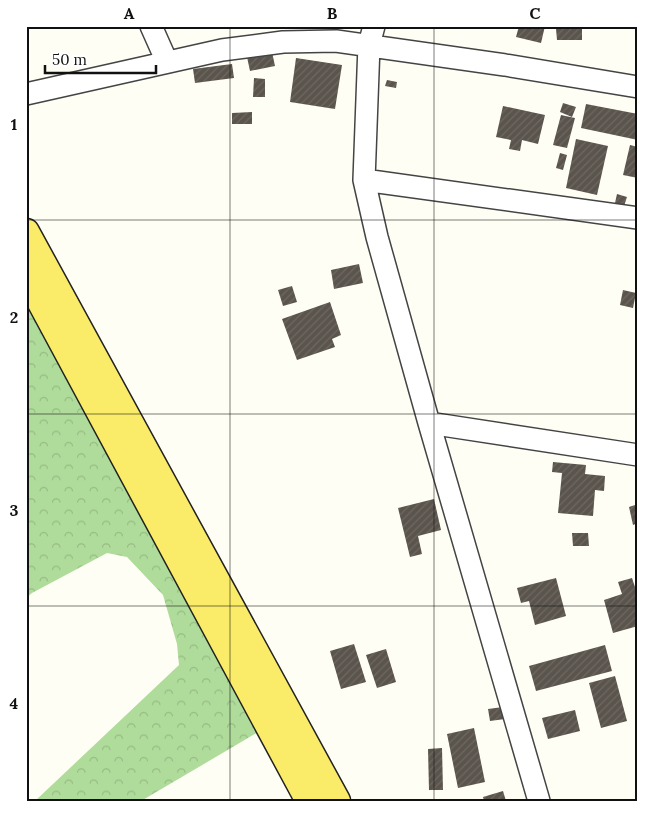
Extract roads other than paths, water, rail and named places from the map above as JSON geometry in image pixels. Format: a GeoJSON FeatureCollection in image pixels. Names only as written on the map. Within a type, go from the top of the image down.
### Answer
{"type":"FeatureCollection","features":[{"type":"Feature","properties":{"kind":"main road"},"geometry":{"type":"LineString","coordinates":[[26,232],[337,801]]}},
{"type":"Feature","properties":{"kind":"main road"},"geometry":{"type":"LineString","coordinates":[[26,275],[309,801]]}},
{"type":"Feature","properties":{"kind":"street"},"geometry":{"type":"LineString","coordinates":[[151,26],[167,62]]}},
{"type":"Feature","properties":{"kind":"street"},"geometry":{"type":"LineString","coordinates":[[371,36],[364,180],[377,237],[429,423],[539,801]]}},
{"type":"Feature","properties":{"kind":"street"},"geometry":{"type":"LineString","coordinates":[[26,94],[222,50],[283,42],[336,41],[371,36],[638,87]]}},
{"type":"Feature","properties":{"kind":"street"},"geometry":{"type":"LineString","coordinates":[[364,180],[638,218]]}},
{"type":"Feature","properties":{"kind":"street"},"geometry":{"type":"LineString","coordinates":[[429,423],[638,455]]}}]}
